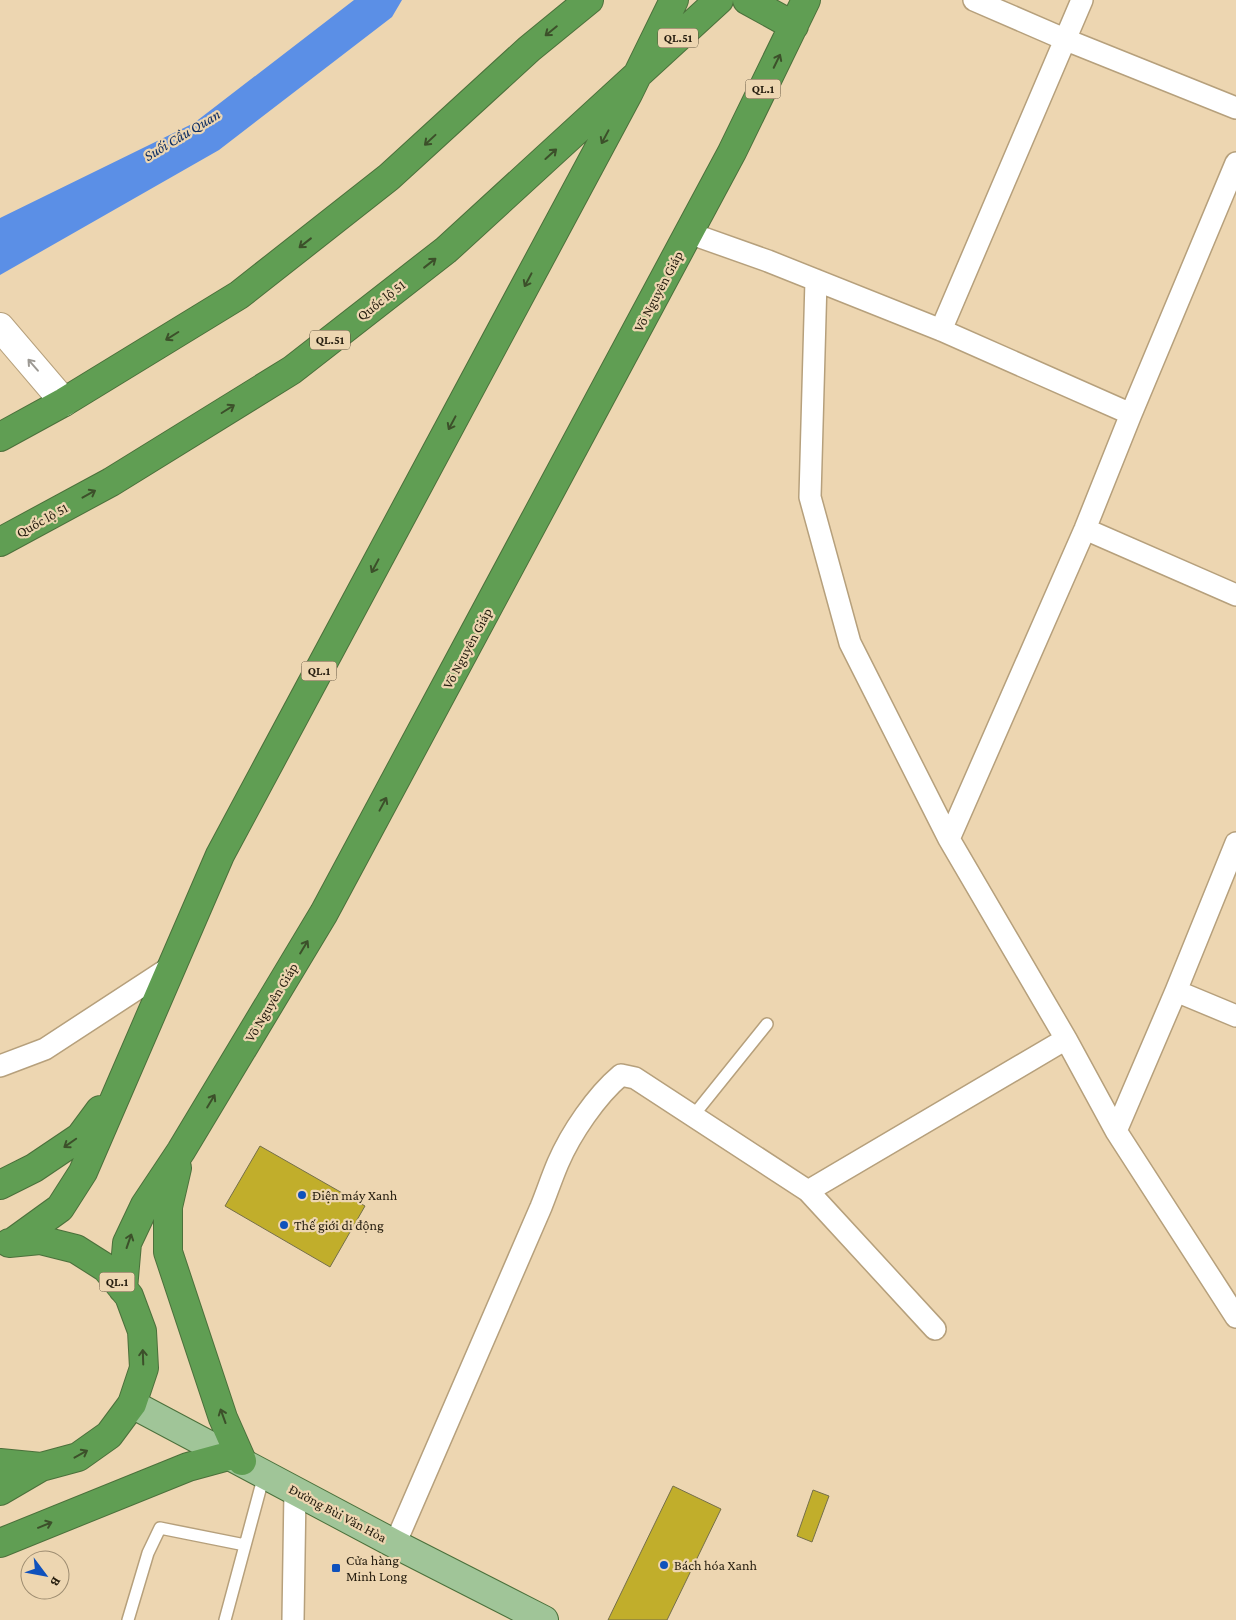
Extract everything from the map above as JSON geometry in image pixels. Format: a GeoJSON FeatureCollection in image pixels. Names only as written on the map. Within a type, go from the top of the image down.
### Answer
{"type":"FeatureCollection","features":[{"type":"Feature","properties":{"kind":"highway"},"geometry":{"type":"LineString","coordinates":[[0,437],[64,402],[238,295],[390,177],[530,49],[589,0]]}},
{"type":"Feature","properties":{"kind":"highway","name":"QL.1"},"geometry":{"type":"LineString","coordinates":[[6,1244],[60,1208],[83,1172],[220,855],[637,75],[674,0]]}},
{"type":"Feature","properties":{"kind":"highway","name":"Quốc lộ 51"},"geometry":{"type":"LineString","coordinates":[[0,542],[111,482],[292,370],[446,250],[719,0]]}},
{"type":"Feature","properties":{"kind":"highway"},"geometry":{"type":"LineString","coordinates":[[746,0],[794,26]]}},
{"type":"Feature","properties":{"kind":"highway","name":"Võ Nguyên Giáp"},"geometry":{"type":"LineString","coordinates":[[123,1289],[127,1243],[145,1206],[181,1151],[324,913],[732,152],[806,0]]}},
{"type":"Feature","properties":{"kind":"highway"},"geometry":{"type":"LineString","coordinates":[[0,1185],[34,1168],[80,1137],[109,1100],[130,1063]]}},
{"type":"Feature","properties":{"kind":"highway"},"geometry":{"type":"LineString","coordinates":[[0,1543],[188,1467],[246,1463],[224,1418],[168,1252],[168,1206],[181,1151]]}},
{"type":"Feature","properties":{"kind":"highway","name":"QL.1"},"geometry":{"type":"LineString","coordinates":[[0,1491],[41,1467],[78,1457],[110,1435],[132,1404],[144,1368],[142,1331],[129,1296],[106,1268],[76,1249],[40,1240],[6,1244]]}},
{"type":"Feature","properties":{"kind":"highway","name":"QL.1"},"geometry":{"type":"LineString","coordinates":[[0,1463],[41,1467]]}},
{"type":"Feature","properties":{"kind":"main road","name":"Đường Bùi Văn Hòa"},"geometry":{"type":"LineString","coordinates":[[132,1404],[395,1544],[544,1620]]}},
{"type":"Feature","properties":{"kind":"street"},"geometry":{"type":"LineString","coordinates":[[974,0],[1064,39],[1236,108]]}},
{"type":"Feature","properties":{"kind":"street"},"geometry":{"type":"LineString","coordinates":[[941,330],[1082,0]]}},
{"type":"Feature","properties":{"kind":"street"},"geometry":{"type":"LineString","coordinates":[[950,839],[1085,529],[1236,163]]}},
{"type":"Feature","properties":{"kind":"street"},"geometry":{"type":"LineString","coordinates":[[689,233],[816,280],[941,330],[1131,414]]}},
{"type":"Feature","properties":{"kind":"street"},"geometry":{"type":"LineString","coordinates":[[816,280],[810,497],[850,643],[950,839],[1066,1039],[1116,1131],[1236,1316]]}},
{"type":"Feature","properties":{"kind":"street"},"geometry":{"type":"LineString","coordinates":[[1,328],[64,402]]}},
{"type":"Feature","properties":{"kind":"street"},"geometry":{"type":"LineString","coordinates":[[1085,529],[1236,596]]}},
{"type":"Feature","properties":{"kind":"street"},"geometry":{"type":"LineString","coordinates":[[1116,1131],[1176,991],[1236,843]]}},
{"type":"Feature","properties":{"kind":"street"},"geometry":{"type":"LineString","coordinates":[[0,1066],[45,1049],[172,966]]}},
{"type":"Feature","properties":{"kind":"street"},"geometry":{"type":"LineString","coordinates":[[1176,991],[1236,1016]]}},
{"type":"Feature","properties":{"kind":"street"},"geometry":{"type":"LineString","coordinates":[[808,1191],[1066,1039]]}},
{"type":"Feature","properties":{"kind":"street"},"geometry":{"type":"LineString","coordinates":[[395,1544],[541,1207],[558,1162],[579,1126],[611,1084],[621,1075],[635,1078],[808,1191],[935,1328]]}},
{"type":"Feature","properties":{"kind":"street"},"geometry":{"type":"LineString","coordinates":[[293,1620],[295,1491]]}},
{"type":"Feature","properties":{"kind":"lane"},"geometry":{"type":"LineString","coordinates":[[693,1116],[767,1024]]}},
{"type":"Feature","properties":{"kind":"lane"},"geometry":{"type":"LineString","coordinates":[[225,1620],[245,1545],[246,1463]]}},
{"type":"Feature","properties":{"kind":"lane"},"geometry":{"type":"LineString","coordinates":[[128,1620],[148,1553],[160,1528],[245,1545]]}},
{"type":"Feature","properties":{"kind":"water","name":"Suối Cầu Quan"},"geometry":{"type":"Polygon","coordinates":[[[354,0],[402,0],[392,17],[219,150],[0,275],[0,218],[194,123],[354,0]]]}},
{"type":"Feature","properties":{"kind":"building","name":"Điện máy Xanh"},"geometry":{"type":"Polygon","coordinates":[[[260,1146],[365,1206],[330,1267],[225,1206],[260,1146]]]}},
{"type":"Feature","properties":{"kind":"building","name":"Bách hóa Xanh"},"geometry":{"type":"Polygon","coordinates":[[[673,1486],[721,1509],[667,1620],[608,1620],[673,1486]]]}},
{"type":"Feature","properties":{"kind":"building"},"geometry":{"type":"Polygon","coordinates":[[[813,1490],[829,1496],[812,1542],[797,1536],[813,1490]]]}},
{"type":"Feature","properties":{"kind":"place","name":"Điện máy Xanh"},"geometry":{"type":"Point","coordinates":[302,1195]}},
{"type":"Feature","properties":{"kind":"place","name":"Thế giới di động"},"geometry":{"type":"Point","coordinates":[284,1225]}},
{"type":"Feature","properties":{"kind":"place","name":"Bách hóa Xanh"},"geometry":{"type":"Point","coordinates":[664,1565]}},
{"type":"Feature","properties":{"kind":"place","name":"Cửa hàng Minh Long"},"geometry":{"type":"Point","coordinates":[336,1568]}}]}
